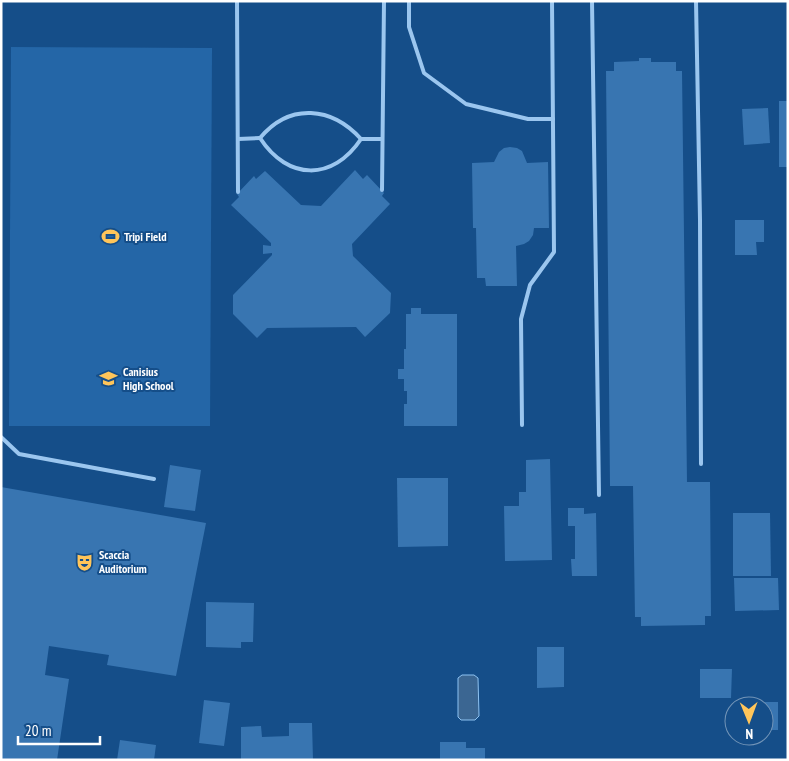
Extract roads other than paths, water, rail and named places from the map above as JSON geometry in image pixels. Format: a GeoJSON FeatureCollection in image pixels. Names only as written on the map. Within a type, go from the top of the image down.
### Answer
{"type":"FeatureCollection","features":[{"type":"Feature","properties":{"kind":"lane"},"geometry":{"type":"LineString","coordinates":[[237,1],[238,192]]}},
{"type":"Feature","properties":{"kind":"lane"},"geometry":{"type":"LineString","coordinates":[[382,190],[384,1]]}},
{"type":"Feature","properties":{"kind":"lane"},"geometry":{"type":"LineString","coordinates":[[409,1],[408,27],[424,73],[466,104],[528,119],[553,120]]}},
{"type":"Feature","properties":{"kind":"lane"},"geometry":{"type":"LineString","coordinates":[[522,425],[521,319],[530,285],[554,252],[552,1]]}},
{"type":"Feature","properties":{"kind":"lane"},"geometry":{"type":"LineString","coordinates":[[592,1],[599,495]]}},
{"type":"Feature","properties":{"kind":"lane"},"geometry":{"type":"LineString","coordinates":[[696,1],[700,229],[700,464]]}},
{"type":"Feature","properties":{"kind":"lane"},"geometry":{"type":"LineString","coordinates":[[238,139],[260,138],[270,127],[282,120],[295,115],[309,113],[324,114],[338,120],[351,128],[361,139],[382,139]]}},
{"type":"Feature","properties":{"kind":"lane"},"geometry":{"type":"LineString","coordinates":[[260,138],[280,162],[295,168],[310,170],[328,167],[346,159],[361,139]]}},
{"type":"Feature","properties":{"kind":"lane"},"geometry":{"type":"LineString","coordinates":[[1,437],[19,454],[154,479]]}},
{"type":"Feature","properties":{"kind":"place","name":"Tripi Field"},"geometry":{"type":"Point","coordinates":[110,237]}},
{"type":"Feature","properties":{"kind":"place","name":"Canisius High School"},"geometry":{"type":"Point","coordinates":[109,379]}},
{"type":"Feature","properties":{"kind":"place","name":"Scaccia Auditorium"},"geometry":{"type":"Point","coordinates":[85,562]}}]}
